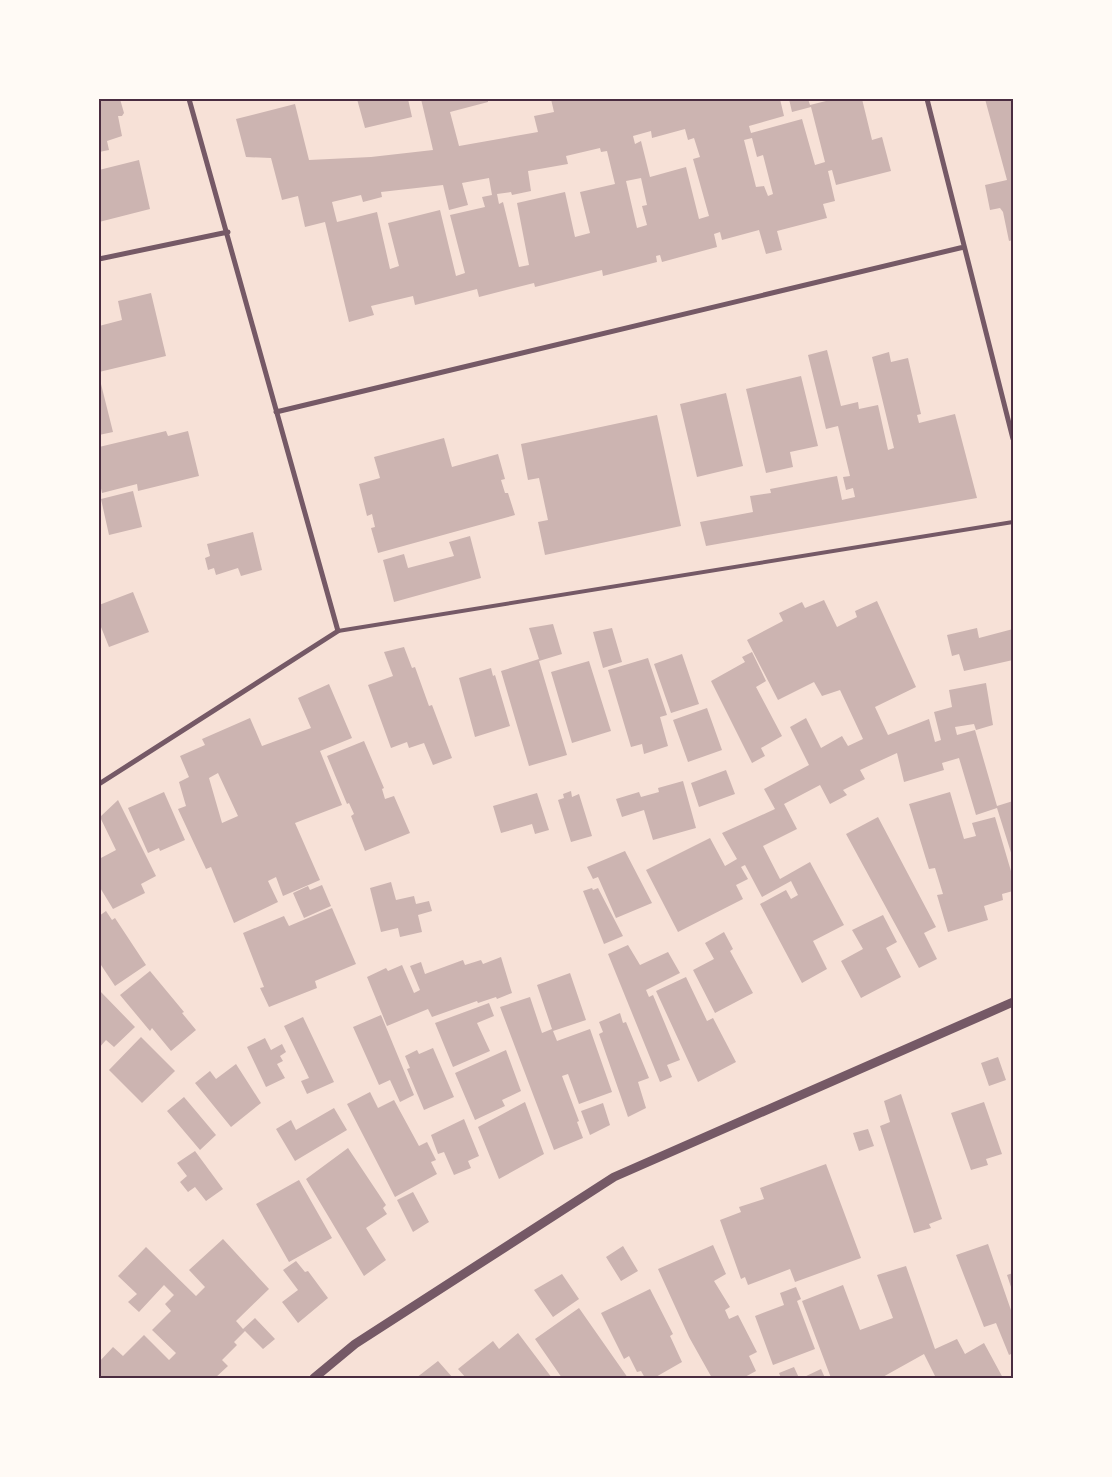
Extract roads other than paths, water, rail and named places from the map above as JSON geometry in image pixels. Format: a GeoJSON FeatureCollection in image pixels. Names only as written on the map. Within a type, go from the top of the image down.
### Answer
{"type":"FeatureCollection","features":[{"type":"Feature","properties":{"kind":"street"},"geometry":{"type":"LineString","coordinates":[[99,784],[338,631],[276,412],[228,232],[189,99]]}},
{"type":"Feature","properties":{"kind":"street"},"geometry":{"type":"LineString","coordinates":[[927,99],[1013,439]]}},
{"type":"Feature","properties":{"kind":"street"},"geometry":{"type":"LineString","coordinates":[[99,259],[228,232]]}},
{"type":"Feature","properties":{"kind":"street"},"geometry":{"type":"LineString","coordinates":[[276,412],[964,247]]}},
{"type":"Feature","properties":{"kind":"street"},"geometry":{"type":"LineString","coordinates":[[314,1378],[355,1344],[614,1177],[1013,1002]]}},
{"type":"Feature","properties":{"kind":"lane"},"geometry":{"type":"LineString","coordinates":[[338,631],[1013,522]]}}]}
